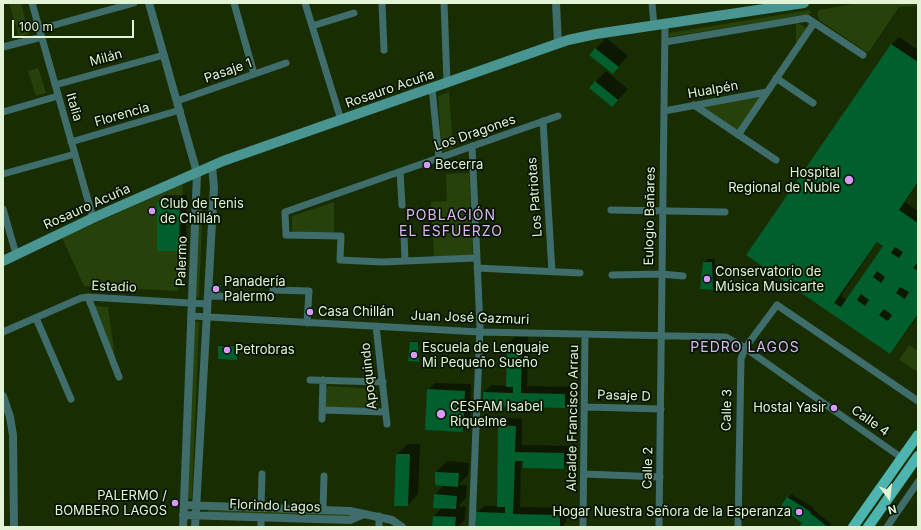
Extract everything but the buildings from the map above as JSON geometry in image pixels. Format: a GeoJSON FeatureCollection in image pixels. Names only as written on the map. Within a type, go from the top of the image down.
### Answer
{"type":"FeatureCollection","features":[{"type":"Feature","properties":{"kind":"main road","name":"Rosauro Acuña"},"geometry":{"type":"LineString","coordinates":[[3,261],[93,218],[212,166],[558,44],[596,34],[665,25],[804,3]]}},
{"type":"Feature","properties":{"kind":"main road"},"geometry":{"type":"LineString","coordinates":[[853,527],[918,435]]}},
{"type":"Feature","properties":{"kind":"main road"},"geometry":{"type":"LineString","coordinates":[[868,527],[918,456]]}},
{"type":"Feature","properties":{"kind":"street","name":"Italia"},"geometry":{"type":"LineString","coordinates":[[32,3],[93,218]]}},
{"type":"Feature","properties":{"kind":"street"},"geometry":{"type":"LineString","coordinates":[[40,29],[134,3]]}},
{"type":"Feature","properties":{"kind":"street","name":"Palermo"},"geometry":{"type":"LineString","coordinates":[[149,3],[198,173],[183,527]]}},
{"type":"Feature","properties":{"kind":"street"},"geometry":{"type":"LineString","coordinates":[[234,3],[254,74]]}},
{"type":"Feature","properties":{"kind":"street"},"geometry":{"type":"LineString","coordinates":[[305,3],[341,120]]}},
{"type":"Feature","properties":{"kind":"street"},"geometry":{"type":"LineString","coordinates":[[382,3],[384,50]]}},
{"type":"Feature","properties":{"kind":"street"},"geometry":{"type":"LineString","coordinates":[[444,3],[447,82]]}},
{"type":"Feature","properties":{"kind":"street"},"geometry":{"type":"LineString","coordinates":[[556,3],[558,44]]}},
{"type":"Feature","properties":{"kind":"street"},"geometry":{"type":"LineString","coordinates":[[652,3],[654,26]]}},
{"type":"Feature","properties":{"kind":"street"},"geometry":{"type":"LineString","coordinates":[[312,26],[354,13]]}},
{"type":"Feature","properties":{"kind":"street"},"geometry":{"type":"LineString","coordinates":[[665,42],[807,18],[862,55]]}},
{"type":"Feature","properties":{"kind":"street"},"geometry":{"type":"LineString","coordinates":[[738,135],[814,23]]}},
{"type":"Feature","properties":{"kind":"street","name":"Eulogio Bañares"},"geometry":{"type":"LineString","coordinates":[[661,409],[660,335],[665,25]]}},
{"type":"Feature","properties":{"kind":"street"},"geometry":{"type":"LineString","coordinates":[[3,47],[42,37]]}},
{"type":"Feature","properties":{"kind":"street","name":"Milán"},"geometry":{"type":"LineString","coordinates":[[55,85],[164,55]]}},
{"type":"Feature","properties":{"kind":"street","name":"Pasaje 1"},"geometry":{"type":"LineString","coordinates":[[177,101],[286,64]]}},
{"type":"Feature","properties":{"kind":"street"},"geometry":{"type":"LineString","coordinates":[[776,78],[813,103]]}},
{"type":"Feature","properties":{"kind":"street"},"geometry":{"type":"LineString","coordinates":[[432,88],[439,158]]}},
{"type":"Feature","properties":{"kind":"street","name":"Hualpén"},"geometry":{"type":"LineString","coordinates":[[664,111],[767,92]]}},
{"type":"Feature","properties":{"kind":"street"},"geometry":{"type":"LineString","coordinates":[[3,112],[58,96]]}},
{"type":"Feature","properties":{"kind":"street"},"geometry":{"type":"LineString","coordinates":[[694,105],[776,160]]}},
{"type":"Feature","properties":{"kind":"street","name":"Florencia"},"geometry":{"type":"LineString","coordinates":[[71,142],[180,110]]}},
{"type":"Feature","properties":{"kind":"street","name":"Los Dragones"},"geometry":{"type":"LineString","coordinates":[[405,261],[340,260],[341,236],[286,235],[285,212],[558,116]]}},
{"type":"Feature","properties":{"kind":"street","name":"Los Patriotas"},"geometry":{"type":"LineString","coordinates":[[542,121],[552,272]]}},
{"type":"Feature","properties":{"kind":"street"},"geometry":{"type":"LineString","coordinates":[[472,146],[480,332],[472,527]]}},
{"type":"Feature","properties":{"kind":"street"},"geometry":{"type":"LineString","coordinates":[[3,174],[75,154]]}},
{"type":"Feature","properties":{"kind":"street","name":"Palermo"},"geometry":{"type":"LineString","coordinates":[[195,527],[214,187],[212,166]]}},
{"type":"Feature","properties":{"kind":"street"},"geometry":{"type":"LineString","coordinates":[[400,172],[402,205]]}},
{"type":"Feature","properties":{"kind":"street"},"geometry":{"type":"LineString","coordinates":[[3,209],[16,254]]}},
{"type":"Feature","properties":{"kind":"street"},"geometry":{"type":"LineString","coordinates":[[611,210],[725,212]]}},
{"type":"Feature","properties":{"kind":"street"},"geometry":{"type":"LineString","coordinates":[[404,235],[405,261],[476,258]]}},
{"type":"Feature","properties":{"kind":"street"},"geometry":{"type":"LineString","coordinates":[[477,268],[580,274]]}},
{"type":"Feature","properties":{"kind":"street"},"geometry":{"type":"LineString","coordinates":[[612,275],[661,274],[682,276]]}},
{"type":"Feature","properties":{"kind":"street"},"geometry":{"type":"LineString","coordinates":[[273,290],[309,291],[307,323]]}},
{"type":"Feature","properties":{"kind":"street"},"geometry":{"type":"LineString","coordinates":[[88,297],[119,377]]}},
{"type":"Feature","properties":{"kind":"street","name":"Estadio"},"geometry":{"type":"LineString","coordinates":[[3,332],[88,297],[192,302],[207,300]]}},
{"type":"Feature","properties":{"kind":"street"},"geometry":{"type":"LineString","coordinates":[[207,300],[247,297]]}},
{"type":"Feature","properties":{"kind":"street","name":"Calle 3"},"geometry":{"type":"LineString","coordinates":[[738,527],[740,364],[745,348],[776,305],[918,401]]}},
{"type":"Feature","properties":{"kind":"street","name":"Juan José Gazmuri"},"geometry":{"type":"LineString","coordinates":[[192,316],[480,332],[726,337],[745,348]]}},
{"type":"Feature","properties":{"kind":"street"},"geometry":{"type":"LineString","coordinates":[[36,318],[71,399]]}},
{"type":"Feature","properties":{"kind":"street","name":"Apoquindo"},"geometry":{"type":"LineString","coordinates":[[376,326],[387,424]]}},
{"type":"Feature","properties":{"kind":"street","name":"Alcalde Francisco Arrau"},"geometry":{"type":"LineString","coordinates":[[584,527],[586,407],[585,334]]}},
{"type":"Feature","properties":{"kind":"street","name":"Calle 4"},"geometry":{"type":"LineString","coordinates":[[745,348],[902,458]]}},
{"type":"Feature","properties":{"kind":"street"},"geometry":{"type":"LineString","coordinates":[[310,380],[383,382]]}},
{"type":"Feature","properties":{"kind":"street"},"geometry":{"type":"LineString","coordinates":[[322,419],[323,380]]}},
{"type":"Feature","properties":{"kind":"street"},"geometry":{"type":"LineString","coordinates":[[3,396],[6,419],[12,435],[14,527]]}},
{"type":"Feature","properties":{"kind":"street","name":"Pasaje D"},"geometry":{"type":"LineString","coordinates":[[586,407],[661,409]]}},
{"type":"Feature","properties":{"kind":"street","name":"Calle 2"},"geometry":{"type":"LineString","coordinates":[[660,527],[661,409]]}},
{"type":"Feature","properties":{"kind":"street"},"geometry":{"type":"LineString","coordinates":[[322,410],[385,412]]}},
{"type":"Feature","properties":{"kind":"street"},"geometry":{"type":"LineString","coordinates":[[261,508],[262,474]]}},
{"type":"Feature","properties":{"kind":"street"},"geometry":{"type":"LineString","coordinates":[[584,474],[660,477]]}},
{"type":"Feature","properties":{"kind":"street"},"geometry":{"type":"LineString","coordinates":[[322,510],[324,476]]}},
{"type":"Feature","properties":{"kind":"street"},"geometry":{"type":"LineString","coordinates":[[887,527],[918,482]]}},
{"type":"Feature","properties":{"kind":"street","name":"Florindo Lagos"},"geometry":{"type":"LineString","coordinates":[[184,505],[350,511],[392,520],[402,527]]}},
{"type":"Feature","properties":{"kind":"street","name":"Florindo Lagos"},"geometry":{"type":"LineString","coordinates":[[183,514],[350,520],[364,514]]}},
{"type":"Feature","properties":{"kind":"street"},"geometry":{"type":"LineString","coordinates":[[378,516],[379,527]]}},
{"type":"Feature","properties":{"kind":"street"},"geometry":{"type":"LineString","coordinates":[[261,517],[261,527]]}},
{"type":"Feature","properties":{"kind":"green space"},"geometry":{"type":"Polygon","coordinates":[[[9,3],[21,3],[29,34],[19,37],[9,3]]]}},
{"type":"Feature","properties":{"kind":"green space"},"geometry":{"type":"Polygon","coordinates":[[[858,3],[917,3],[918,6],[899,7],[868,53],[819,20],[817,13],[819,10],[858,3]]]}},
{"type":"Feature","properties":{"kind":"green space"},"geometry":{"type":"Polygon","coordinates":[[[810,10],[811,14],[669,37],[669,33],[810,10]]]}},
{"type":"Feature","properties":{"kind":"green space"},"geometry":{"type":"Polygon","coordinates":[[[796,22],[806,28],[796,44],[796,22]]]}},
{"type":"Feature","properties":{"kind":"green space"},"geometry":{"type":"Polygon","coordinates":[[[38,68],[46,93],[36,96],[28,71],[38,68]]]}},
{"type":"Feature","properties":{"kind":"green space"},"geometry":{"type":"Polygon","coordinates":[[[449,92],[453,148],[442,152],[438,96],[449,92]]]}},
{"type":"Feature","properties":{"kind":"green space"},"geometry":{"type":"Polygon","coordinates":[[[761,97],[738,131],[701,106],[761,97]]]}},
{"type":"Feature","properties":{"kind":"green space"},"geometry":{"type":"Polygon","coordinates":[[[469,173],[473,257],[434,259],[431,202],[447,201],[446,174],[469,173]]]}},
{"type":"Feature","properties":{"kind":"green space","name":"Club de Tenis de Chillán"},"geometry":{"type":"Polygon","coordinates":[[[183,184],[178,291],[84,286],[62,238],[183,184]]]}},
{"type":"Feature","properties":{"kind":"green space"},"geometry":{"type":"Polygon","coordinates":[[[196,197],[203,198],[199,297],[192,296],[196,197]]]}},
{"type":"Feature","properties":{"kind":"green space"},"geometry":{"type":"Polygon","coordinates":[[[334,202],[334,232],[292,232],[292,216],[334,202]]]}},
{"type":"Feature","properties":{"kind":"green space"},"geometry":{"type":"Polygon","coordinates":[[[93,306],[108,307],[116,365],[93,306]]]}},
{"type":"Feature","properties":{"kind":"green space"},"geometry":{"type":"Polygon","coordinates":[[[192,322],[199,322],[192,499],[185,499],[192,322]]]}},
{"type":"Feature","properties":{"kind":"green space"},"geometry":{"type":"Polygon","coordinates":[[[909,345],[918,351],[918,372],[899,360],[909,345]]]}},
{"type":"Feature","properties":{"kind":"green space"},"geometry":{"type":"Polygon","coordinates":[[[328,386],[375,389],[377,391],[378,408],[376,410],[327,407],[325,405],[326,389],[328,386]]]}},
{"type":"Feature","properties":{"kind":"green space"},"geometry":{"type":"Polygon","coordinates":[[[208,509],[349,514],[349,517],[208,512],[208,509]]]}},
{"type":"Feature","properties":{"kind":"place","name":"Becerra"},"geometry":{"type":"Point","coordinates":[427,165]}},
{"type":"Feature","properties":{"kind":"place","name":"Hospital Regional de Ñuble"},"geometry":{"type":"Point","coordinates":[849,180]}},
{"type":"Feature","properties":{"kind":"place","name":"Club de Tenis de Chillán"},"geometry":{"type":"Point","coordinates":[152,211]}},
{"type":"Feature","properties":{"kind":"place","name":"Conservatorio de Música Musicarte"},"geometry":{"type":"Point","coordinates":[707,279]}},
{"type":"Feature","properties":{"kind":"place","name":"Panadería Palermo"},"geometry":{"type":"Point","coordinates":[216,289]}},
{"type":"Feature","properties":{"kind":"place","name":"Casa Chillán"},"geometry":{"type":"Point","coordinates":[310,312]}},
{"type":"Feature","properties":{"kind":"place","name":"Petrobras"},"geometry":{"type":"Point","coordinates":[227,350]}},
{"type":"Feature","properties":{"kind":"place","name":"Escuela de Lenguaje Mi Pequeño Sueño"},"geometry":{"type":"Point","coordinates":[414,355]}},
{"type":"Feature","properties":{"kind":"place","name":"Hostal Yasir"},"geometry":{"type":"Point","coordinates":[834,408]}},
{"type":"Feature","properties":{"kind":"place","name":"CESFAM Isabel Riquelme"},"geometry":{"type":"Point","coordinates":[441,414]}},
{"type":"Feature","properties":{"kind":"place","name":"PALERMO / BOMBERO LAGOS"},"geometry":{"type":"Point","coordinates":[175,503]}},
{"type":"Feature","properties":{"kind":"place","name":"Hogar Nuestra Señora de la Esperanza"},"geometry":{"type":"Point","coordinates":[799,512]}},
{"type":"Feature","properties":{"kind":"district","name":"POBLACIÓN EL ESFUERZO"},"geometry":{"type":"Point","coordinates":[451,224]}},
{"type":"Feature","properties":{"kind":"district","name":"PEDRO LAGOS"},"geometry":{"type":"Point","coordinates":[745,348]}}]}
